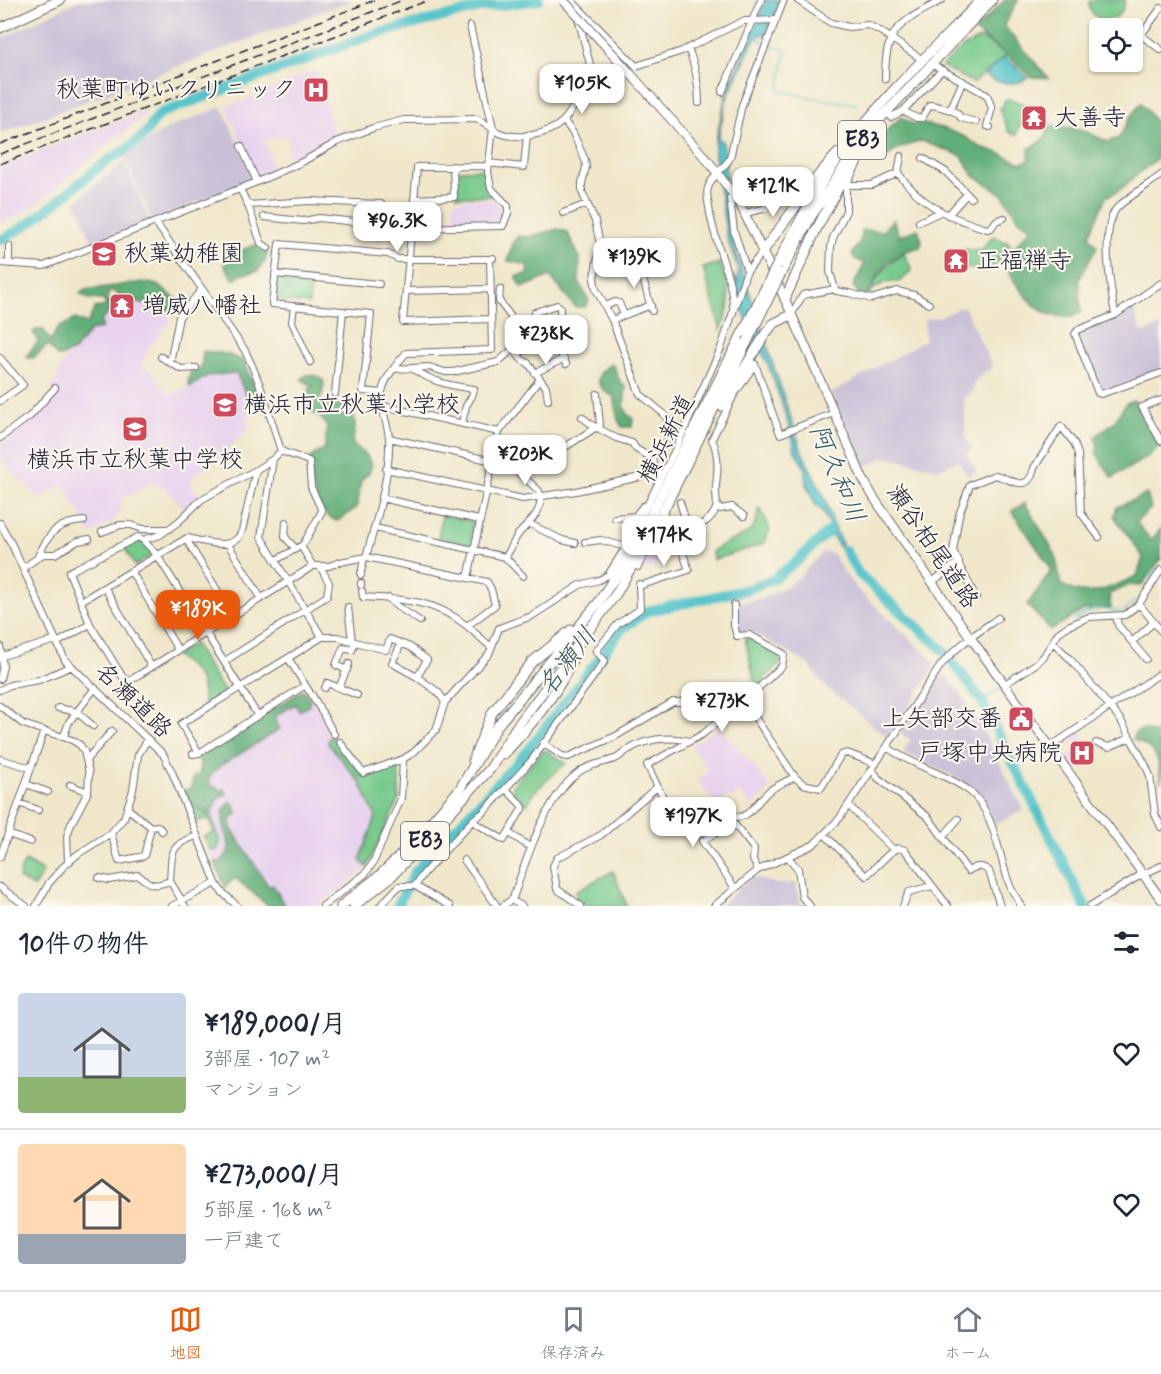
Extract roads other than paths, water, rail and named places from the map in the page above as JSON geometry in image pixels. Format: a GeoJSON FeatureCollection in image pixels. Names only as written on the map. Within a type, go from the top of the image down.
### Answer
{"type":"FeatureCollection","features":[{"type":"Feature","properties":{"kind":"highway"},"geometry":{"type":"LineString","coordinates":[[0,28],[60,0]]}},
{"type":"Feature","properties":{"kind":"highway","name":"横浜新道"},"geometry":{"type":"LineString","coordinates":[[341,906],[380,875],[407,849],[459,790],[498,725],[591,613],[634,548],[745,337],[818,188],[849,144],[886,100],[981,0]]}},
{"type":"Feature","properties":{"kind":"highway","name":"横浜新道"},"geometry":{"type":"LineString","coordinates":[[779,269],[867,133],[992,0]]}},
{"type":"Feature","properties":{"kind":"highway"},"geometry":{"type":"LineString","coordinates":[[785,299],[816,230],[867,133]]}},
{"type":"Feature","properties":{"kind":"highway"},"geometry":{"type":"LineString","coordinates":[[763,250],[832,157],[849,144]]}},
{"type":"Feature","properties":{"kind":"highway"},"geometry":{"type":"LineString","coordinates":[[693,451],[766,333],[773,324],[791,315]]}},
{"type":"Feature","properties":{"kind":"highway","name":"横浜新道"},"geometry":{"type":"LineString","coordinates":[[354,906],[391,877],[490,769],[515,729],[616,594],[643,553],[745,337]]}},
{"type":"Feature","properties":{"kind":"highway"},"geometry":{"type":"LineString","coordinates":[[638,567],[643,553]]}},
{"type":"Feature","properties":{"kind":"main road"},"geometry":{"type":"LineString","coordinates":[[563,0],[622,63]]}},
{"type":"Feature","properties":{"kind":"main road","name":"瀬谷柏尾道路"},"geometry":{"type":"LineString","coordinates":[[622,63],[709,162],[745,213],[874,498],[969,637],[1161,899]]}},
{"type":"Feature","properties":{"kind":"street"},"geometry":{"type":"LineString","coordinates":[[571,0],[636,66],[688,48],[743,21],[774,20]]}},
{"type":"Feature","properties":{"kind":"street"},"geometry":{"type":"LineString","coordinates":[[722,92],[761,0]]}},
{"type":"Feature","properties":{"kind":"street"},"geometry":{"type":"LineString","coordinates":[[734,311],[733,297],[715,238],[707,189],[730,158],[742,105],[774,20],[784,0]]}},
{"type":"Feature","properties":{"kind":"street"},"geometry":{"type":"LineString","coordinates":[[797,0],[831,23],[849,27],[868,26],[890,37],[898,45],[920,58]]}},
{"type":"Feature","properties":{"kind":"street"},"geometry":{"type":"LineString","coordinates":[[885,79],[886,51],[890,37],[911,17],[942,0]]}},
{"type":"Feature","properties":{"kind":"street"},"geometry":{"type":"LineString","coordinates":[[1161,8],[1142,35],[1161,50]]}},
{"type":"Feature","properties":{"kind":"street"},"geometry":{"type":"LineString","coordinates":[[0,263],[44,266],[257,182],[302,162],[337,142],[404,120],[476,119],[504,134],[545,133],[564,121],[589,89],[593,76],[576,10],[580,10]]}},
{"type":"Feature","properties":{"kind":"street"},"geometry":{"type":"LineString","coordinates":[[264,217],[303,221],[319,218],[411,228],[503,226],[508,206],[491,188],[488,165],[493,128],[470,26]]}},
{"type":"Feature","properties":{"kind":"street"},"geometry":{"type":"LineString","coordinates":[[688,48],[699,93],[699,103]]}},
{"type":"Feature","properties":{"kind":"street"},"geometry":{"type":"LineString","coordinates":[[593,76],[606,73],[622,63]]}},
{"type":"Feature","properties":{"kind":"street"},"geometry":{"type":"LineString","coordinates":[[935,66],[987,94],[992,108],[987,122],[987,126],[990,127]]}},
{"type":"Feature","properties":{"kind":"street"},"geometry":{"type":"LineString","coordinates":[[891,117],[903,111],[942,70]]}},
{"type":"Feature","properties":{"kind":"street"},"geometry":{"type":"LineString","coordinates":[[950,110],[963,81]]}},
{"type":"Feature","properties":{"kind":"street"},"geometry":{"type":"LineString","coordinates":[[903,111],[922,118],[930,105],[950,110],[961,118],[976,122]]}},
{"type":"Feature","properties":{"kind":"street"},"geometry":{"type":"LineString","coordinates":[[564,121],[573,133],[585,160],[586,167],[582,183],[600,244],[594,279],[596,290],[612,320],[640,394],[664,414],[674,432],[681,435]]}},
{"type":"Feature","properties":{"kind":"street"},"geometry":{"type":"LineString","coordinates":[[491,319],[403,322],[417,167],[488,165],[524,167],[527,135]]}},
{"type":"Feature","properties":{"kind":"street"},"geometry":{"type":"LineString","coordinates":[[241,146],[257,182]]}},
{"type":"Feature","properties":{"kind":"street"},"geometry":{"type":"LineString","coordinates":[[901,156],[898,173],[912,190],[940,212],[952,218],[987,228],[991,228],[996,221],[1004,218]]}},
{"type":"Feature","properties":{"kind":"street"},"geometry":{"type":"LineString","coordinates":[[922,158],[946,172],[969,196],[948,215]]}},
{"type":"Feature","properties":{"kind":"street"},"geometry":{"type":"LineString","coordinates":[[835,289],[831,272],[832,238],[846,211],[846,185],[859,161]]}},
{"type":"Feature","properties":{"kind":"street"},"geometry":{"type":"LineString","coordinates":[[414,199],[454,197],[453,166]]}},
{"type":"Feature","properties":{"kind":"street"},"geometry":{"type":"LineString","coordinates":[[846,185],[872,185],[898,173]]}},
{"type":"Feature","properties":{"kind":"street"},"geometry":{"type":"LineString","coordinates":[[1115,315],[1108,233],[1116,208],[1161,176]]}},
{"type":"Feature","properties":{"kind":"street"},"geometry":{"type":"LineString","coordinates":[[240,189],[261,243],[268,248]]}},
{"type":"Feature","properties":{"kind":"street"},"geometry":{"type":"LineString","coordinates":[[745,213],[767,208],[765,195]]}},
{"type":"Feature","properties":{"kind":"street"},"geometry":{"type":"LineString","coordinates":[[730,198],[734,231],[746,271]]}},
{"type":"Feature","properties":{"kind":"street"},"geometry":{"type":"LineString","coordinates":[[248,205],[309,201],[381,204]]}},
{"type":"Feature","properties":{"kind":"street"},"geometry":{"type":"LineString","coordinates":[[563,213],[587,204]]}},
{"type":"Feature","properties":{"kind":"street"},"geometry":{"type":"LineString","coordinates":[[919,222],[940,212]]}},
{"type":"Feature","properties":{"kind":"street"},"geometry":{"type":"LineString","coordinates":[[156,223],[244,349],[254,367],[281,451]]}},
{"type":"Feature","properties":{"kind":"street"},"geometry":{"type":"LineString","coordinates":[[361,572],[375,528],[386,469],[389,438],[381,393],[387,377],[406,353],[492,350],[490,289],[492,259],[409,260],[398,259],[388,254],[279,244],[272,304],[371,314],[363,391],[381,393]]}},
{"type":"Feature","properties":{"kind":"street"},"geometry":{"type":"LineString","coordinates":[[9,246],[9,264]]}},
{"type":"Feature","properties":{"kind":"street"},"geometry":{"type":"LineString","coordinates":[[288,658],[336,737],[363,773],[403,759],[413,753],[436,730],[445,702],[489,654],[496,633],[505,624],[532,616],[580,585],[608,575],[626,547],[651,497],[721,348],[746,271],[763,250]]}},
{"type":"Feature","properties":{"kind":"street"},"geometry":{"type":"LineString","coordinates":[[612,320],[652,308],[640,281],[638,261]]}},
{"type":"Feature","properties":{"kind":"street"},"geometry":{"type":"LineString","coordinates":[[275,274],[379,284]]}},
{"type":"Feature","properties":{"kind":"street"},"geometry":{"type":"LineString","coordinates":[[1161,284],[1115,315],[1078,330],[1075,334],[1098,393],[1101,394],[1161,373]]}},
{"type":"Feature","properties":{"kind":"street"},"geometry":{"type":"LineString","coordinates":[[170,363],[178,317],[202,288]]}},
{"type":"Feature","properties":{"kind":"street"},"geometry":{"type":"LineString","coordinates":[[406,291],[490,289]]}},
{"type":"Feature","properties":{"kind":"street"},"geometry":{"type":"LineString","coordinates":[[500,289],[499,301],[510,317],[516,351],[546,387],[548,400]]}},
{"type":"Feature","properties":{"kind":"street"},"geometry":{"type":"LineString","coordinates":[[791,315],[803,295],[835,289],[871,299],[897,291],[914,295],[929,304]]}},
{"type":"Feature","properties":{"kind":"street"},"geometry":{"type":"LineString","coordinates":[[606,306],[615,302],[619,303],[624,315]]}},
{"type":"Feature","properties":{"kind":"street"},"geometry":{"type":"LineString","coordinates":[[394,369],[429,367],[453,372],[498,362],[516,351],[539,342],[535,312],[557,305],[560,307],[558,328]]}},
{"type":"Feature","properties":{"kind":"street"},"geometry":{"type":"LineString","coordinates":[[294,306],[292,322],[310,362]]}},
{"type":"Feature","properties":{"kind":"street"},"geometry":{"type":"LineString","coordinates":[[335,394],[343,311]]}},
{"type":"Feature","properties":{"kind":"street"},"geometry":{"type":"LineString","coordinates":[[161,357],[181,369],[196,368]]}},
{"type":"Feature","properties":{"kind":"street"},"geometry":{"type":"LineString","coordinates":[[0,358],[23,385],[0,401]]}},
{"type":"Feature","properties":{"kind":"street"},"geometry":{"type":"LineString","coordinates":[[535,373],[563,359]]}},
{"type":"Feature","properties":{"kind":"street"},"geometry":{"type":"LineString","coordinates":[[643,553],[663,541],[689,531],[708,518],[717,507],[715,490],[718,464],[712,440],[734,395],[755,364],[780,434],[834,413]]}},
{"type":"Feature","properties":{"kind":"street"},"geometry":{"type":"LineString","coordinates":[[413,369],[427,379],[474,389],[466,406],[462,423]]}},
{"type":"Feature","properties":{"kind":"street"},"geometry":{"type":"LineString","coordinates":[[468,578],[499,432],[540,380]]}},
{"type":"Feature","properties":{"kind":"street"},"geometry":{"type":"LineString","coordinates":[[0,438],[30,416],[55,388]]}},
{"type":"Feature","properties":{"kind":"street"},"geometry":{"type":"LineString","coordinates":[[562,450],[600,425],[597,394]]}},
{"type":"Feature","properties":{"kind":"street"},"geometry":{"type":"LineString","coordinates":[[1161,400],[1142,408],[1161,441]]}},
{"type":"Feature","properties":{"kind":"street"},"geometry":{"type":"LineString","coordinates":[[383,406],[499,432]]}},
{"type":"Feature","properties":{"kind":"street"},"geometry":{"type":"LineString","coordinates":[[582,417],[616,438],[632,443],[636,449],[652,458],[655,473]]}},
{"type":"Feature","properties":{"kind":"street"},"geometry":{"type":"LineString","coordinates":[[975,597],[953,550],[959,515],[970,485],[995,475],[1019,485],[1026,483],[1061,426],[1074,442],[1078,454],[1081,513],[1099,537]]}},
{"type":"Feature","properties":{"kind":"street"},"geometry":{"type":"LineString","coordinates":[[652,458],[674,432]]}},
{"type":"Feature","properties":{"kind":"street"},"geometry":{"type":"LineString","coordinates":[[389,438],[511,465],[539,491],[541,496],[534,517],[517,537],[505,557]]}},
{"type":"Feature","properties":{"kind":"street"},"geometry":{"type":"LineString","coordinates":[[520,473],[547,444]]}},
{"type":"Feature","properties":{"kind":"street"},"geometry":{"type":"LineString","coordinates":[[142,540],[160,535],[202,499],[256,470],[281,451]]}},
{"type":"Feature","properties":{"kind":"street"},"geometry":{"type":"LineString","coordinates":[[276,560],[301,546],[322,511],[311,487],[309,461],[281,451]]}},
{"type":"Feature","properties":{"kind":"street"},"geometry":{"type":"LineString","coordinates":[[273,459],[261,537],[322,637]]}},
{"type":"Feature","properties":{"kind":"street"},"geometry":{"type":"LineString","coordinates":[[386,469],[523,499],[597,487],[663,472]]}},
{"type":"Feature","properties":{"kind":"street"},"geometry":{"type":"LineString","coordinates":[[81,601],[186,538],[228,544],[240,536],[256,470]]}},
{"type":"Feature","properties":{"kind":"street"},"geometry":{"type":"LineString","coordinates":[[615,518],[635,516],[646,499],[651,497]]}},
{"type":"Feature","properties":{"kind":"street"},"geometry":{"type":"LineString","coordinates":[[381,498],[479,520]]}},
{"type":"Feature","properties":{"kind":"street"},"geometry":{"type":"LineString","coordinates":[[680,502],[689,531]]}},
{"type":"Feature","properties":{"kind":"street"},"geometry":{"type":"LineString","coordinates":[[717,507],[720,509],[732,507],[744,516]]}},
{"type":"Feature","properties":{"kind":"street"},"geometry":{"type":"LineString","coordinates":[[36,559],[48,536],[64,523],[84,520]]}},
{"type":"Feature","properties":{"kind":"street"},"geometry":{"type":"LineString","coordinates":[[225,661],[327,596],[330,583],[301,546],[285,537],[286,522]]}},
{"type":"Feature","properties":{"kind":"street","name":"名瀬道路"},"geometry":{"type":"LineString","coordinates":[[0,523],[65,660],[167,756],[216,883],[237,906]]}},
{"type":"Feature","properties":{"kind":"street"},"geometry":{"type":"LineString","coordinates":[[530,524],[562,540],[575,543]]}},
{"type":"Feature","properties":{"kind":"street"},"geometry":{"type":"LineString","coordinates":[[102,532],[120,525],[131,525],[143,529],[169,529]]}},
{"type":"Feature","properties":{"kind":"street"},"geometry":{"type":"LineString","coordinates":[[375,528],[505,557],[523,576]]}},
{"type":"Feature","properties":{"kind":"street"},"geometry":{"type":"LineString","coordinates":[[258,716],[225,661],[206,633],[157,555],[142,540],[138,537],[69,572],[90,624],[124,679],[129,681],[151,666],[206,633],[261,598],[317,566],[329,566],[365,557],[487,582],[495,605],[467,626]]}},
{"type":"Feature","properties":{"kind":"street"},"geometry":{"type":"LineString","coordinates":[[186,538],[233,616]]}},
{"type":"Feature","properties":{"kind":"street"},"geometry":{"type":"LineString","coordinates":[[23,568],[43,554],[55,554],[78,541],[89,539]]}},
{"type":"Feature","properties":{"kind":"street"},"geometry":{"type":"LineString","coordinates":[[585,542],[601,540],[626,547]]}},
{"type":"Feature","properties":{"kind":"street"},"geometry":{"type":"LineString","coordinates":[[413,885],[531,761],[603,660],[597,652],[618,624],[640,609],[639,585],[689,570],[681,548],[663,541]]}},
{"type":"Feature","properties":{"kind":"street"},"geometry":{"type":"LineString","coordinates":[[228,544],[261,598]]}},
{"type":"Feature","properties":{"kind":"street"},"geometry":{"type":"LineString","coordinates":[[932,582],[958,563]]}},
{"type":"Feature","properties":{"kind":"street"},"geometry":{"type":"LineString","coordinates":[[1005,684],[1037,663],[1058,633],[1080,619],[1125,615],[1140,604],[1161,570]]}},
{"type":"Feature","properties":{"kind":"street"},"geometry":{"type":"LineString","coordinates":[[131,571],[178,650]]}},
{"type":"Feature","properties":{"kind":"street"},"geometry":{"type":"LineString","coordinates":[[105,588],[151,666]]}},
{"type":"Feature","properties":{"kind":"street"},"geometry":{"type":"LineString","coordinates":[[362,589],[389,598],[406,599],[438,608],[455,616],[491,647]]}},
{"type":"Feature","properties":{"kind":"street"},"geometry":{"type":"LineString","coordinates":[[389,598],[394,605],[420,621]]}},
{"type":"Feature","properties":{"kind":"street"},"geometry":{"type":"LineString","coordinates":[[1140,604],[1161,631]]}},
{"type":"Feature","properties":{"kind":"street"},"geometry":{"type":"LineString","coordinates":[[543,743],[562,756],[568,757],[616,736],[673,702],[694,702],[740,695],[760,688],[782,666],[784,654],[750,635],[736,636],[734,605]]}},
{"type":"Feature","properties":{"kind":"street"},"geometry":{"type":"LineString","coordinates":[[339,688],[348,667],[336,665],[343,648],[352,650],[353,641],[348,607]]}},
{"type":"Feature","properties":{"kind":"street"},"geometry":{"type":"LineString","coordinates":[[1116,616],[1118,625],[1146,659]]}},
{"type":"Feature","properties":{"kind":"street"},"geometry":{"type":"LineString","coordinates":[[714,906],[758,870],[803,850],[825,835],[848,805],[951,652],[998,618]]}},
{"type":"Feature","properties":{"kind":"street"},"geometry":{"type":"LineString","coordinates":[[1132,642],[1154,622]]}},
{"type":"Feature","properties":{"kind":"street"},"geometry":{"type":"LineString","coordinates":[[2,656],[56,641],[90,624]]}},
{"type":"Feature","properties":{"kind":"street"},"geometry":{"type":"LineString","coordinates":[[308,690],[258,716],[196,753],[181,724],[322,637],[338,637],[386,650],[390,639],[410,647],[427,660],[417,677]]}},
{"type":"Feature","properties":{"kind":"street"},"geometry":{"type":"LineString","coordinates":[[1053,643],[1071,660],[1120,719],[1150,776],[1155,814],[1161,827]]}},
{"type":"Feature","properties":{"kind":"street"},"geometry":{"type":"LineString","coordinates":[[400,644],[392,663],[438,692],[445,702]]}},
{"type":"Feature","properties":{"kind":"street"},"geometry":{"type":"LineString","coordinates":[[0,646],[2,656],[0,678]]}},
{"type":"Feature","properties":{"kind":"street"},"geometry":{"type":"LineString","coordinates":[[0,690],[10,685],[46,677],[72,666]]}},
{"type":"Feature","properties":{"kind":"street"},"geometry":{"type":"LineString","coordinates":[[1051,746],[1161,673]]}},
{"type":"Feature","properties":{"kind":"street"},"geometry":{"type":"LineString","coordinates":[[325,688],[327,682],[353,696]]}},
{"type":"Feature","properties":{"kind":"street"},"geometry":{"type":"LineString","coordinates":[[64,736],[69,722],[95,688]]}},
{"type":"Feature","properties":{"kind":"street"},"geometry":{"type":"LineString","coordinates":[[740,695],[795,777],[803,784],[821,788],[841,755],[847,753],[874,767],[878,778],[922,812],[968,871],[976,866],[985,867],[989,871],[1000,906]]}},
{"type":"Feature","properties":{"kind":"street"},"geometry":{"type":"LineString","coordinates":[[0,706],[23,724],[64,736],[80,745],[89,773],[88,792],[67,836],[68,861]]}},
{"type":"Feature","properties":{"kind":"street"},"geometry":{"type":"LineString","coordinates":[[58,708],[77,712],[93,726]]}},
{"type":"Feature","properties":{"kind":"street"},"geometry":{"type":"LineString","coordinates":[[753,714],[721,719],[703,734],[647,765],[668,807],[692,812],[718,808],[731,816],[754,849],[753,860],[758,870]]}},
{"type":"Feature","properties":{"kind":"street"},"geometry":{"type":"LineString","coordinates":[[0,856],[44,731]]}},
{"type":"Feature","properties":{"kind":"street"},"geometry":{"type":"LineString","coordinates":[[86,760],[112,731]]}},
{"type":"Feature","properties":{"kind":"street"},"geometry":{"type":"LineString","coordinates":[[503,906],[512,901],[530,847],[560,794],[574,776],[583,770],[618,758],[642,743],[663,737],[690,741]]}},
{"type":"Feature","properties":{"kind":"street"},"geometry":{"type":"LineString","coordinates":[[1096,743],[1108,747],[1129,738]]}},
{"type":"Feature","properties":{"kind":"street"},"geometry":{"type":"LineString","coordinates":[[36,906],[49,883],[68,861],[111,833],[124,818],[133,790],[138,755],[148,739]]}},
{"type":"Feature","properties":{"kind":"street"},"geometry":{"type":"LineString","coordinates":[[887,747],[902,758],[950,779],[976,797],[987,815],[1010,887],[1021,906]]}},
{"type":"Feature","properties":{"kind":"street"},"geometry":{"type":"LineString","coordinates":[[0,759],[31,768]]}},
{"type":"Feature","properties":{"kind":"street"},"geometry":{"type":"LineString","coordinates":[[323,906],[365,874],[373,863],[401,799],[403,759]]}},
{"type":"Feature","properties":{"kind":"street"},"geometry":{"type":"LineString","coordinates":[[735,888],[702,841],[734,819],[748,814],[773,789],[795,777]]}},
{"type":"Feature","properties":{"kind":"street"},"geometry":{"type":"LineString","coordinates":[[26,784],[48,792]]}},
{"type":"Feature","properties":{"kind":"street"},"geometry":{"type":"LineString","coordinates":[[70,785],[88,792]]}},
{"type":"Feature","properties":{"kind":"street"},"geometry":{"type":"LineString","coordinates":[[582,906],[557,889],[553,866],[555,862],[564,854],[601,835],[657,787]]}},
{"type":"Feature","properties":{"kind":"street"},"geometry":{"type":"LineString","coordinates":[[472,821],[504,840],[523,805],[506,789]]}},
{"type":"Feature","properties":{"kind":"street"},"geometry":{"type":"LineString","coordinates":[[19,803],[38,810]]}},
{"type":"Feature","properties":{"kind":"street"},"geometry":{"type":"LineString","coordinates":[[848,805],[894,850]]}},
{"type":"Feature","properties":{"kind":"street"},"geometry":{"type":"LineString","coordinates":[[127,808],[151,827],[158,826],[162,831]]}},
{"type":"Feature","properties":{"kind":"street"},"geometry":{"type":"LineString","coordinates":[[943,837],[958,819]]}},
{"type":"Feature","properties":{"kind":"street"},"geometry":{"type":"LineString","coordinates":[[111,833],[119,861],[144,856],[151,827]]}},
{"type":"Feature","properties":{"kind":"street"},"geometry":{"type":"LineString","coordinates":[[509,833],[530,847]]}},
{"type":"Feature","properties":{"kind":"street"},"geometry":{"type":"LineString","coordinates":[[8,834],[31,842]]}},
{"type":"Feature","properties":{"kind":"street"},"geometry":{"type":"LineString","coordinates":[[825,835],[866,876],[894,850],[905,849],[948,906]]}},
{"type":"Feature","properties":{"kind":"street"},"geometry":{"type":"LineString","coordinates":[[184,903],[170,881],[174,849],[180,841],[197,836]]}},
{"type":"Feature","properties":{"kind":"street"},"geometry":{"type":"LineString","coordinates":[[788,857],[798,869],[802,897],[810,906]]}},
{"type":"Feature","properties":{"kind":"street"},"geometry":{"type":"LineString","coordinates":[[464,860],[497,906]]}},
{"type":"Feature","properties":{"kind":"street"},"geometry":{"type":"LineString","coordinates":[[1094,905],[1161,866]]}},
{"type":"Feature","properties":{"kind":"street"},"geometry":{"type":"LineString","coordinates":[[99,878],[109,880],[138,875],[150,885],[170,881]]}},
{"type":"Feature","properties":{"kind":"street"},"geometry":{"type":"LineString","coordinates":[[172,906],[184,903],[216,883]]}},
{"type":"Feature","properties":{"kind":"street"},"geometry":{"type":"LineString","coordinates":[[380,906],[401,885],[413,885],[450,906]]}},
{"type":"Feature","properties":{"kind":"street"},"geometry":{"type":"LineString","coordinates":[[903,906],[909,892],[932,886]]}},
{"type":"Feature","properties":{"kind":"street"},"geometry":{"type":"LineString","coordinates":[[0,887],[26,906]]}},
{"type":"Feature","properties":{"kind":"street"},"geometry":{"type":"LineString","coordinates":[[512,901],[522,906]]}},
{"type":"Feature","properties":{"kind":"water"},"geometry":{"type":"Polygon","coordinates":[[[766,0],[780,1],[766,33],[754,40],[727,98],[718,137],[722,141],[725,152],[728,218],[737,255],[802,452],[825,499],[836,531],[856,573],[833,537],[828,535],[820,541],[829,524],[822,510],[816,506],[806,484],[805,468],[795,451],[769,367],[745,315],[733,275],[738,282],[738,268],[727,238],[715,143],[726,95],[766,0]]]}},
{"type":"Feature","properties":{"kind":"water"},"geometry":{"type":"Polygon","coordinates":[[[1005,57],[1028,78],[1006,83],[989,78],[985,74],[1005,57]]]}},
{"type":"Feature","properties":{"kind":"waterway"},"geometry":{"type":"LineString","coordinates":[[0,240],[30,223],[97,168],[135,143],[161,113],[375,34],[480,8],[539,0]]}},
{"type":"Feature","properties":{"kind":"waterway"},"geometry":{"type":"LineString","coordinates":[[756,38],[765,42]]}},
{"type":"Feature","properties":{"kind":"waterway"},"geometry":{"type":"LineString","coordinates":[[769,44],[786,51],[779,90],[813,98],[857,104]]}},
{"type":"Feature","properties":{"kind":"waterway","name":"名瀬川"},"geometry":{"type":"LineString","coordinates":[[397,906],[415,872],[525,754],[622,629],[648,611],[749,589],[773,579],[796,562],[830,530]]}},
{"type":"Feature","properties":{"kind":"waterway","name":"阿久和川"},"geometry":{"type":"LineString","coordinates":[[845,550],[858,573],[944,651],[982,701],[1085,906]]}},
{"type":"Feature","properties":{"kind":"waterway"},"geometry":{"type":"LineString","coordinates":[[1145,590],[1154,573],[1161,566]]}},
{"type":"Feature","properties":{"kind":"waterway"},"geometry":{"type":"LineString","coordinates":[[1074,620],[1096,608],[1123,612],[1141,596]]}},
{"type":"Feature","properties":{"kind":"waterway"},"geometry":{"type":"LineString","coordinates":[[982,701],[1002,688]]}},
{"type":"Feature","properties":{"kind":"railway"},"geometry":{"type":"LineString","coordinates":[[0,144],[375,0]]}},
{"type":"Feature","properties":{"kind":"railway"},"geometry":{"type":"LineString","coordinates":[[0,154],[403,0]]}},
{"type":"Feature","properties":{"kind":"railway"},"geometry":{"type":"LineString","coordinates":[[0,164],[429,0]]}},
{"type":"Feature","properties":{"kind":"place","name":"秋葉町ゆいクリニック"},"geometry":{"type":"Point","coordinates":[316,90]}},
{"type":"Feature","properties":{"kind":"place","name":"大善寺"},"geometry":{"type":"Point","coordinates":[1034,118]}},
{"type":"Feature","properties":{"kind":"place","name":"秋葉幼稚園"},"geometry":{"type":"Point","coordinates":[104,254]}},
{"type":"Feature","properties":{"kind":"place","name":"正福禅寺"},"geometry":{"type":"Point","coordinates":[956,261]}},
{"type":"Feature","properties":{"kind":"place","name":"増威八幡社"},"geometry":{"type":"Point","coordinates":[122,306]}},
{"type":"Feature","properties":{"kind":"place","name":"横浜市立秋葉小学校"},"geometry":{"type":"Point","coordinates":[225,405]}},
{"type":"Feature","properties":{"kind":"place","name":"横浜市立秋葉中学校"},"geometry":{"type":"Point","coordinates":[135,429]}},
{"type":"Feature","properties":{"kind":"place","name":"上矢部交番"},"geometry":{"type":"Point","coordinates":[1021,719]}},
{"type":"Feature","properties":{"kind":"place","name":"戸塚中央病院"},"geometry":{"type":"Point","coordinates":[1082,753]}}]}
